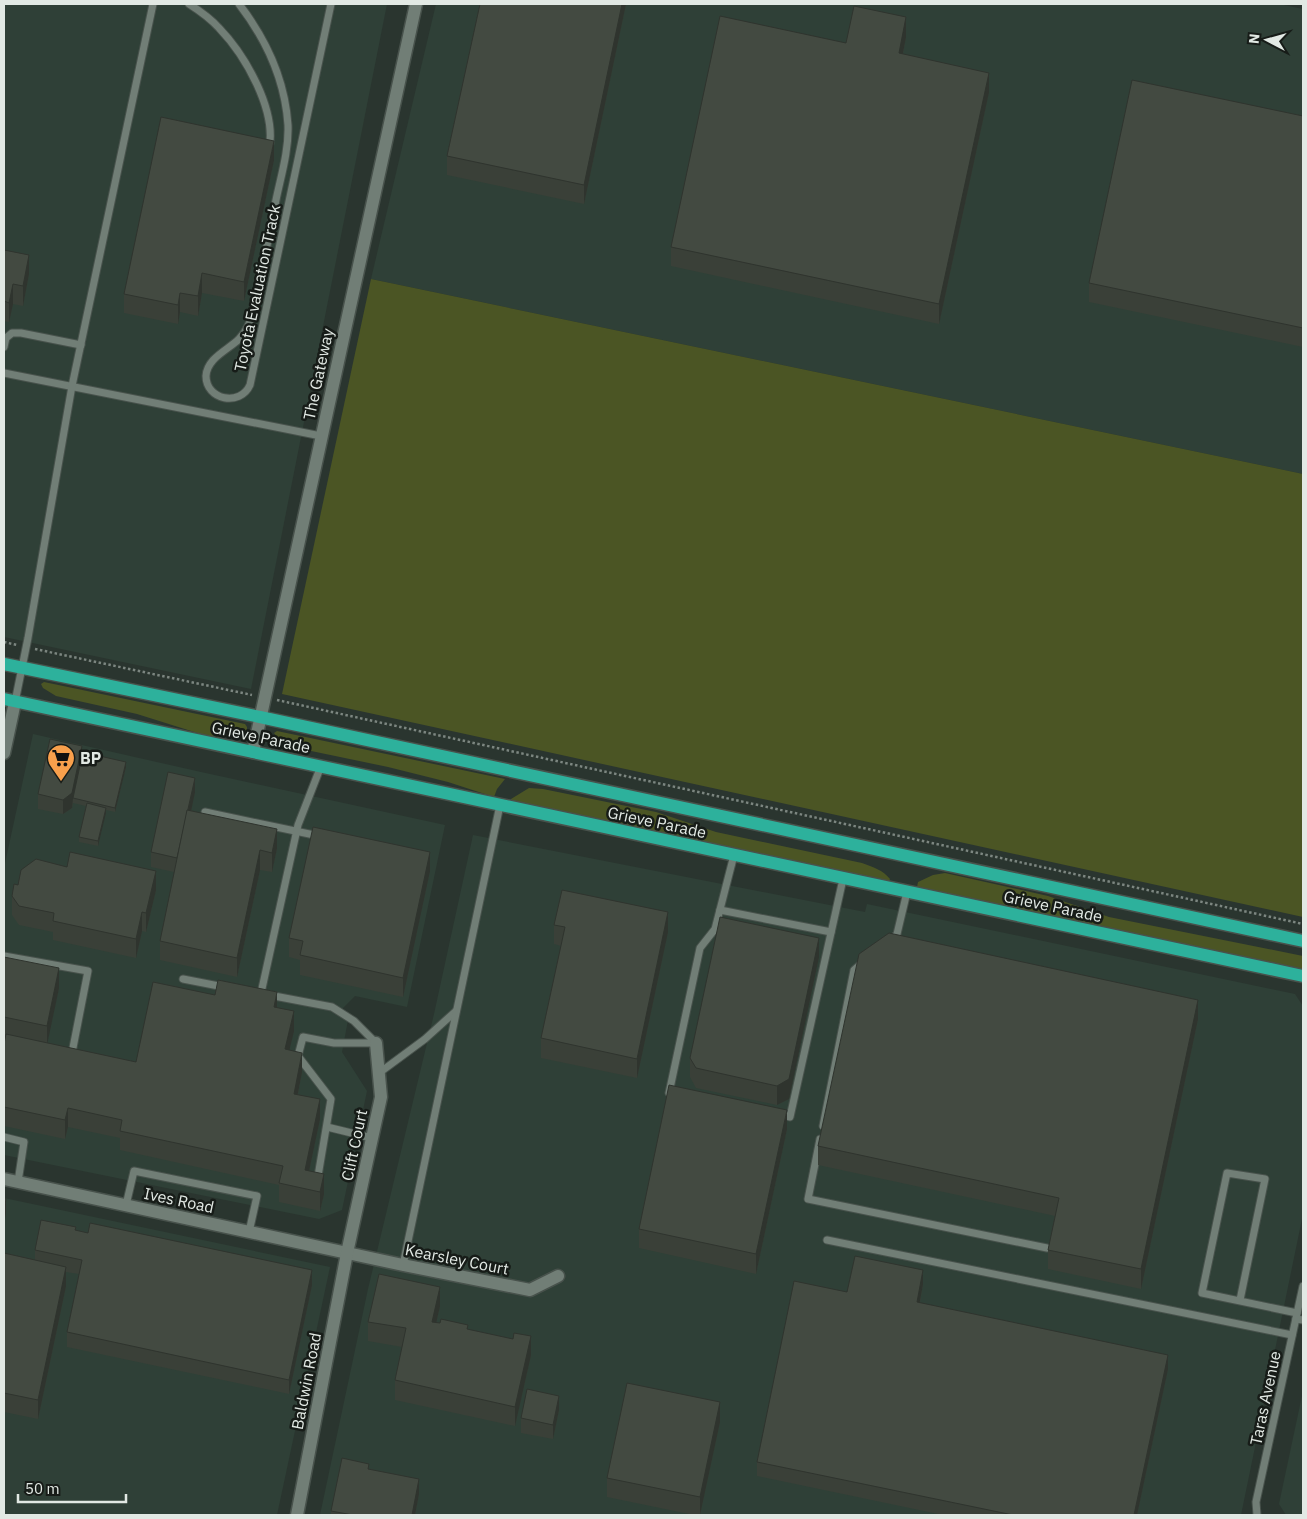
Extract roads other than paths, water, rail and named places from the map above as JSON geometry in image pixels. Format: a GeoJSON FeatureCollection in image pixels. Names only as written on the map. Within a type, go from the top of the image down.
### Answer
{"type":"FeatureCollection","features":[{"type":"Feature","properties":{"kind":"main road","name":"Grieve Parade"},"geometry":{"type":"LineString","coordinates":[[4,664],[260,717],[1303,941]]}},
{"type":"Feature","properties":{"kind":"main road","name":"Grieve Parade"},"geometry":{"type":"LineString","coordinates":[[9,701],[1303,976]]}},
{"type":"Feature","properties":{"kind":"street","name":"The Gateway"},"geometry":{"type":"LineString","coordinates":[[253,752],[416,4]]}},
{"type":"Feature","properties":{"kind":"street"},"geometry":{"type":"LineString","coordinates":[[4,753],[9,701]]}},
{"type":"Feature","properties":{"kind":"street","name":"Clift Court"},"geometry":{"type":"LineString","coordinates":[[347,1253],[381,1097],[376,1043]]}},
{"type":"Feature","properties":{"kind":"street","name":"Ives Road"},"geometry":{"type":"LineString","coordinates":[[4,1179],[347,1253]]}},
{"type":"Feature","properties":{"kind":"street","name":"Kearsley Court"},"geometry":{"type":"LineString","coordinates":[[347,1253],[530,1290],[558,1276]]}},
{"type":"Feature","properties":{"kind":"street","name":"Baldwin Road"},"geometry":{"type":"LineString","coordinates":[[297,1515],[347,1253]]}},
{"type":"Feature","properties":{"kind":"lane"},"geometry":{"type":"LineString","coordinates":[[9,701],[22,668],[72,386],[154,4]]}},
{"type":"Feature","properties":{"kind":"lane"},"geometry":{"type":"LineString","coordinates":[[189,4],[207,16],[220,28],[238,53],[261,92],[270,126],[270,144],[267,159]]}},
{"type":"Feature","properties":{"kind":"lane","name":"Toyota Evaluation Track"},"geometry":{"type":"LineString","coordinates":[[239,4],[253,21],[271,54],[284,96],[288,127],[284,162],[249,326],[240,338],[208,366],[207,382],[213,392],[223,398],[236,398],[245,393],[250,384],[331,4]]}},
{"type":"Feature","properties":{"kind":"lane"},"geometry":{"type":"LineString","coordinates":[[4,347],[6,338],[12,333],[21,332],[81,345]]}},
{"type":"Feature","properties":{"kind":"lane"},"geometry":{"type":"LineString","coordinates":[[4,373],[321,436]]}},
{"type":"Feature","properties":{"kind":"lane"},"geometry":{"type":"LineString","coordinates":[[261,994],[296,832],[321,766]]}},
{"type":"Feature","properties":{"kind":"lane"},"geometry":{"type":"LineString","coordinates":[[403,1265],[500,805]]}},
{"type":"Feature","properties":{"kind":"lane"},"geometry":{"type":"LineString","coordinates":[[205,812],[324,838]]}},
{"type":"Feature","properties":{"kind":"lane"},"geometry":{"type":"LineString","coordinates":[[678,1095],[669,1093],[700,948],[715,929],[734,855]]}},
{"type":"Feature","properties":{"kind":"lane"},"geometry":{"type":"LineString","coordinates":[[771,1113],[790,1117],[843,878]]}},
{"type":"Feature","properties":{"kind":"lane"},"geometry":{"type":"LineString","coordinates":[[889,943],[897,934],[908,892]]}},
{"type":"Feature","properties":{"kind":"lane"},"geometry":{"type":"LineString","coordinates":[[720,910],[831,932]]}},
{"type":"Feature","properties":{"kind":"lane"},"geometry":{"type":"LineString","coordinates":[[4,956],[88,971],[71,1058],[61,1056]]}},
{"type":"Feature","properties":{"kind":"lane"},"geometry":{"type":"LineString","coordinates":[[866,960],[854,970],[808,1199],[1047,1248]]}},
{"type":"Feature","properties":{"kind":"lane"},"geometry":{"type":"LineString","coordinates":[[183,979],[232,988]]}},
{"type":"Feature","properties":{"kind":"lane"},"geometry":{"type":"LineString","coordinates":[[251,992],[332,1007],[354,1021],[376,1043]]}},
{"type":"Feature","properties":{"kind":"lane"},"geometry":{"type":"LineString","coordinates":[[379,1073],[425,1039],[456,1011]]}},
{"type":"Feature","properties":{"kind":"lane"},"geometry":{"type":"LineString","coordinates":[[316,1184],[331,1099],[298,1056],[303,1037],[334,1043],[376,1043]]}},
{"type":"Feature","properties":{"kind":"lane"},"geometry":{"type":"LineString","coordinates":[[327,1127],[372,1138]]}},
{"type":"Feature","properties":{"kind":"lane"},"geometry":{"type":"LineString","coordinates":[[4,1137],[24,1142],[18,1182]]}},
{"type":"Feature","properties":{"kind":"lane"},"geometry":{"type":"LineString","coordinates":[[126,1205],[134,1171],[257,1196],[249,1232]]}},
{"type":"Feature","properties":{"kind":"lane"},"geometry":{"type":"LineString","coordinates":[[1240,1300],[1264,1179],[1227,1173],[1202,1293],[1240,1300],[1299,1317]]}},
{"type":"Feature","properties":{"kind":"lane"},"geometry":{"type":"LineString","coordinates":[[827,1240],[1292,1335]]}},
{"type":"Feature","properties":{"kind":"lane","name":"Taras Avenue"},"geometry":{"type":"LineString","coordinates":[[1257,1515],[1256,1502],[1292,1335],[1299,1317],[1303,1286]]}},
{"type":"Feature","properties":{"kind":"place","name":"BP"},"geometry":{"type":"Point","coordinates":[61,782]}}]}
